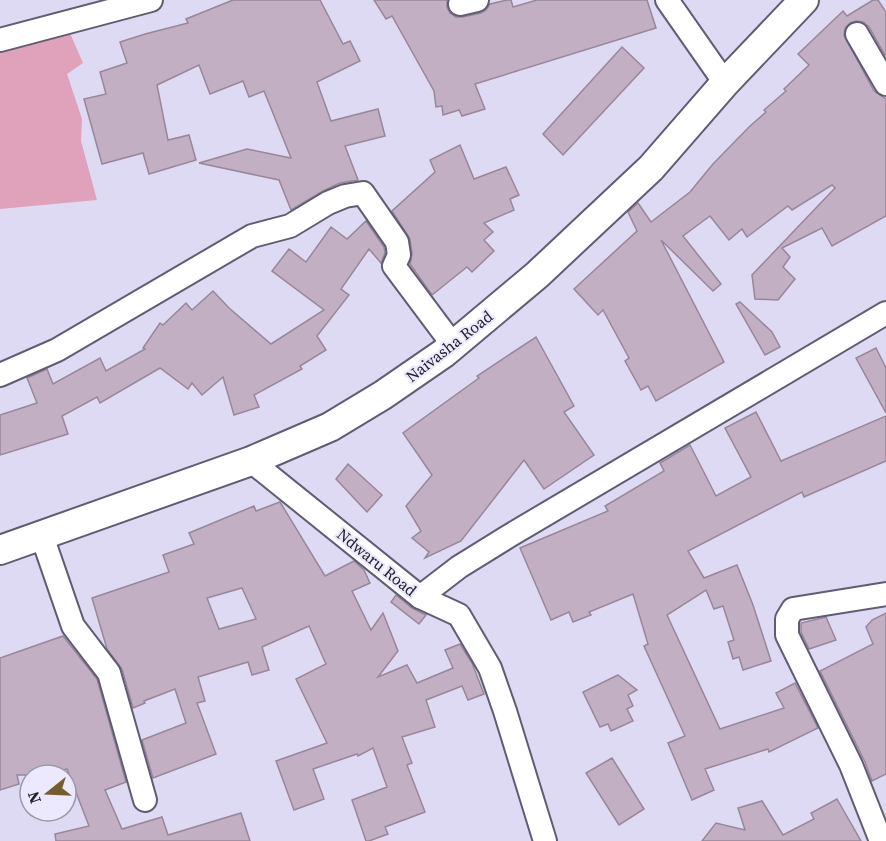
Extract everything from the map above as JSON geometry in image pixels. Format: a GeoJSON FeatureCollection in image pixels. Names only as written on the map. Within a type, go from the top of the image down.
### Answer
{"type":"FeatureCollection","features":[{"type":"Feature","properties":{"kind":"main road","name":"Naivasha Road"},"geometry":{"type":"LineString","coordinates":[[0,550],[251,461],[330,427],[383,395],[453,345],[537,275],[651,168],[725,83],[804,0]]}},
{"type":"Feature","properties":{"kind":"street"},"geometry":{"type":"LineString","coordinates":[[0,40],[151,0]]}},
{"type":"Feature","properties":{"kind":"street"},"geometry":{"type":"LineString","coordinates":[[667,0],[725,83]]}},
{"type":"Feature","properties":{"kind":"street"},"geometry":{"type":"LineString","coordinates":[[857,34],[886,84]]}},
{"type":"Feature","properties":{"kind":"street"},"geometry":{"type":"LineString","coordinates":[[0,375],[57,350],[252,236],[290,226],[328,203],[363,193],[397,242],[399,255],[393,266],[453,345]]}},
{"type":"Feature","properties":{"kind":"street"},"geometry":{"type":"LineString","coordinates":[[420,597],[459,567],[499,542],[886,313]]}},
{"type":"Feature","properties":{"kind":"street","name":"Ndwaru Road"},"geometry":{"type":"LineString","coordinates":[[251,461],[420,597],[459,615],[490,668],[545,841]]}},
{"type":"Feature","properties":{"kind":"street"},"geometry":{"type":"LineString","coordinates":[[42,536],[73,626],[109,673],[145,800]]}},
{"type":"Feature","properties":{"kind":"street"},"geometry":{"type":"LineString","coordinates":[[881,841],[851,765],[787,636],[787,619],[793,609],[886,594]]}},
{"type":"Feature","properties":{"kind":"shaded area"},"geometry":{"type":"Polygon","coordinates":[[[70,33],[83,63],[67,74],[82,119],[81,141],[97,200],[0,209],[0,49],[70,33]]]}},
{"type":"Feature","properties":{"kind":"building"},"geometry":{"type":"Polygon","coordinates":[[[233,0],[320,0],[343,44],[350,41],[360,61],[317,82],[331,121],[378,109],[385,136],[345,146],[358,180],[340,183],[291,210],[279,180],[199,163],[247,149],[291,158],[264,91],[249,97],[243,81],[210,94],[199,65],[157,85],[168,140],[189,135],[196,160],[149,174],[143,153],[102,164],[84,99],[106,94],[100,72],[127,63],[120,42],[188,23],[186,19],[233,0]]]}},
{"type":"Feature","properties":{"kind":"building"},"geometry":{"type":"Polygon","coordinates":[[[374,0],[447,0],[450,13],[456,17],[463,17],[481,13],[490,4],[507,0],[511,0],[513,7],[537,0],[647,0],[656,28],[475,84],[485,109],[462,116],[459,110],[443,115],[442,106],[436,107],[434,91],[392,16],[386,19],[374,0]]]}},
{"type":"Feature","properties":{"kind":"building"},"geometry":{"type":"Polygon","coordinates":[[[873,0],[878,0],[886,12],[886,54],[869,27],[863,22],[850,23],[845,28],[844,35],[874,91],[886,99],[886,216],[832,246],[822,228],[782,248],[790,257],[783,267],[795,279],[778,300],[755,299],[752,275],[835,188],[832,185],[792,210],[788,206],[747,237],[742,229],[729,240],[710,216],[683,236],[721,284],[713,291],[661,240],[724,362],[656,401],[648,386],[641,390],[625,361],[629,358],[603,310],[598,315],[574,289],[637,231],[628,212],[638,203],[651,222],[690,192],[713,164],[766,112],[764,110],[786,91],[784,89],[809,65],[798,54],[843,11],[847,16],[873,0]]]}},
{"type":"Feature","properties":{"kind":"building"},"geometry":{"type":"Polygon","coordinates":[[[622,47],[644,68],[563,155],[543,134],[622,47]]]}},
{"type":"Feature","properties":{"kind":"building"},"geometry":{"type":"Polygon","coordinates":[[[460,145],[474,179],[506,167],[519,195],[510,199],[514,210],[484,223],[493,232],[484,240],[494,251],[472,272],[467,267],[432,295],[410,264],[412,254],[410,239],[392,211],[435,172],[430,160],[460,145]]]}},
{"type":"Feature","properties":{"kind":"building"},"geometry":{"type":"Polygon","coordinates":[[[366,221],[384,247],[385,253],[381,263],[369,249],[341,289],[349,295],[317,336],[326,350],[300,366],[302,369],[254,395],[259,407],[234,415],[223,377],[202,395],[192,383],[188,389],[160,368],[100,403],[97,397],[62,416],[68,434],[0,455],[0,415],[37,403],[27,378],[47,369],[53,384],[100,358],[106,371],[145,349],[143,348],[160,323],[163,325],[186,303],[192,310],[213,291],[271,344],[324,310],[272,271],[289,249],[306,262],[331,227],[347,239],[366,221]]]}},
{"type":"Feature","properties":{"kind":"building"},"geometry":{"type":"Polygon","coordinates":[[[740,302],[772,332],[780,347],[765,355],[736,304],[740,302]]]}},
{"type":"Feature","properties":{"kind":"building"},"geometry":{"type":"Polygon","coordinates":[[[536,337],[574,406],[564,412],[594,455],[544,489],[524,460],[461,541],[425,558],[429,552],[412,538],[421,531],[406,506],[432,475],[403,433],[479,378],[477,376],[536,337]]]}},
{"type":"Feature","properties":{"kind":"building"},"geometry":{"type":"Polygon","coordinates":[[[876,348],[886,368],[886,413],[856,358],[876,348]]]}},
{"type":"Feature","properties":{"kind":"building"},"geometry":{"type":"Polygon","coordinates":[[[756,412],[781,461],[886,416],[886,461],[804,497],[802,492],[688,551],[704,578],[737,565],[771,661],[743,670],[739,657],[733,659],[728,642],[734,640],[723,606],[714,609],[706,590],[667,615],[720,729],[784,708],[776,693],[795,683],[818,728],[769,752],[768,749],[705,769],[714,790],[692,800],[668,743],[685,736],[644,646],[648,644],[633,594],[589,612],[591,615],[573,622],[569,612],[551,620],[520,548],[608,511],[605,506],[664,471],[660,463],[690,445],[716,496],[751,477],[725,428],[756,412]]]}},
{"type":"Feature","properties":{"kind":"building"},"geometry":{"type":"Polygon","coordinates":[[[348,464],[382,495],[367,512],[336,479],[348,464]]]}},
{"type":"Feature","properties":{"kind":"building"},"geometry":{"type":"Polygon","coordinates":[[[280,502],[325,576],[354,561],[364,570],[370,583],[352,591],[371,630],[383,613],[398,651],[378,677],[407,665],[417,683],[453,668],[445,650],[460,644],[472,663],[484,694],[468,700],[462,686],[426,700],[435,727],[402,737],[412,763],[407,765],[425,812],[385,827],[388,834],[366,841],[352,800],[387,787],[373,748],[358,756],[357,754],[313,769],[324,799],[294,810],[276,761],[327,743],[296,679],[326,664],[309,626],[262,647],[269,670],[252,675],[248,662],[198,677],[205,701],[197,703],[216,754],[153,778],[142,740],[186,723],[175,689],[144,701],[145,703],[133,708],[122,669],[107,649],[92,598],[169,572],[163,555],[194,544],[189,533],[254,506],[256,511],[280,502]],[[242,588],[207,598],[219,629],[256,619],[242,588]]]}},
{"type":"Feature","properties":{"kind":"building"},"geometry":{"type":"Polygon","coordinates":[[[396,595],[412,608],[426,615],[419,624],[391,602],[396,595]]]}},
{"type":"Feature","properties":{"kind":"building"},"geometry":{"type":"Polygon","coordinates":[[[886,613],[886,774],[872,781],[820,671],[873,644],[866,627],[872,620],[886,613]]]}},
{"type":"Feature","properties":{"kind":"building"},"geometry":{"type":"Polygon","coordinates":[[[826,617],[836,640],[809,649],[801,632],[801,623],[826,617]]]}},
{"type":"Feature","properties":{"kind":"building"},"geometry":{"type":"Polygon","coordinates":[[[63,636],[97,679],[126,782],[105,790],[122,829],[162,817],[168,835],[241,813],[250,841],[56,841],[55,834],[89,826],[78,798],[78,763],[18,763],[18,784],[0,790],[0,658],[63,636]]]}},
{"type":"Feature","properties":{"kind":"building"},"geometry":{"type":"Polygon","coordinates":[[[618,675],[637,690],[628,695],[633,706],[627,709],[633,721],[611,731],[608,724],[600,727],[583,692],[618,675]]]}},
{"type":"Feature","properties":{"kind":"building"},"geometry":{"type":"Polygon","coordinates":[[[612,758],[644,809],[619,825],[586,773],[612,758]]]}},
{"type":"Feature","properties":{"kind":"building"},"geometry":{"type":"Polygon","coordinates":[[[837,799],[861,841],[702,841],[716,823],[745,830],[738,808],[762,801],[783,835],[814,819],[811,813],[837,799]]]}}]}
